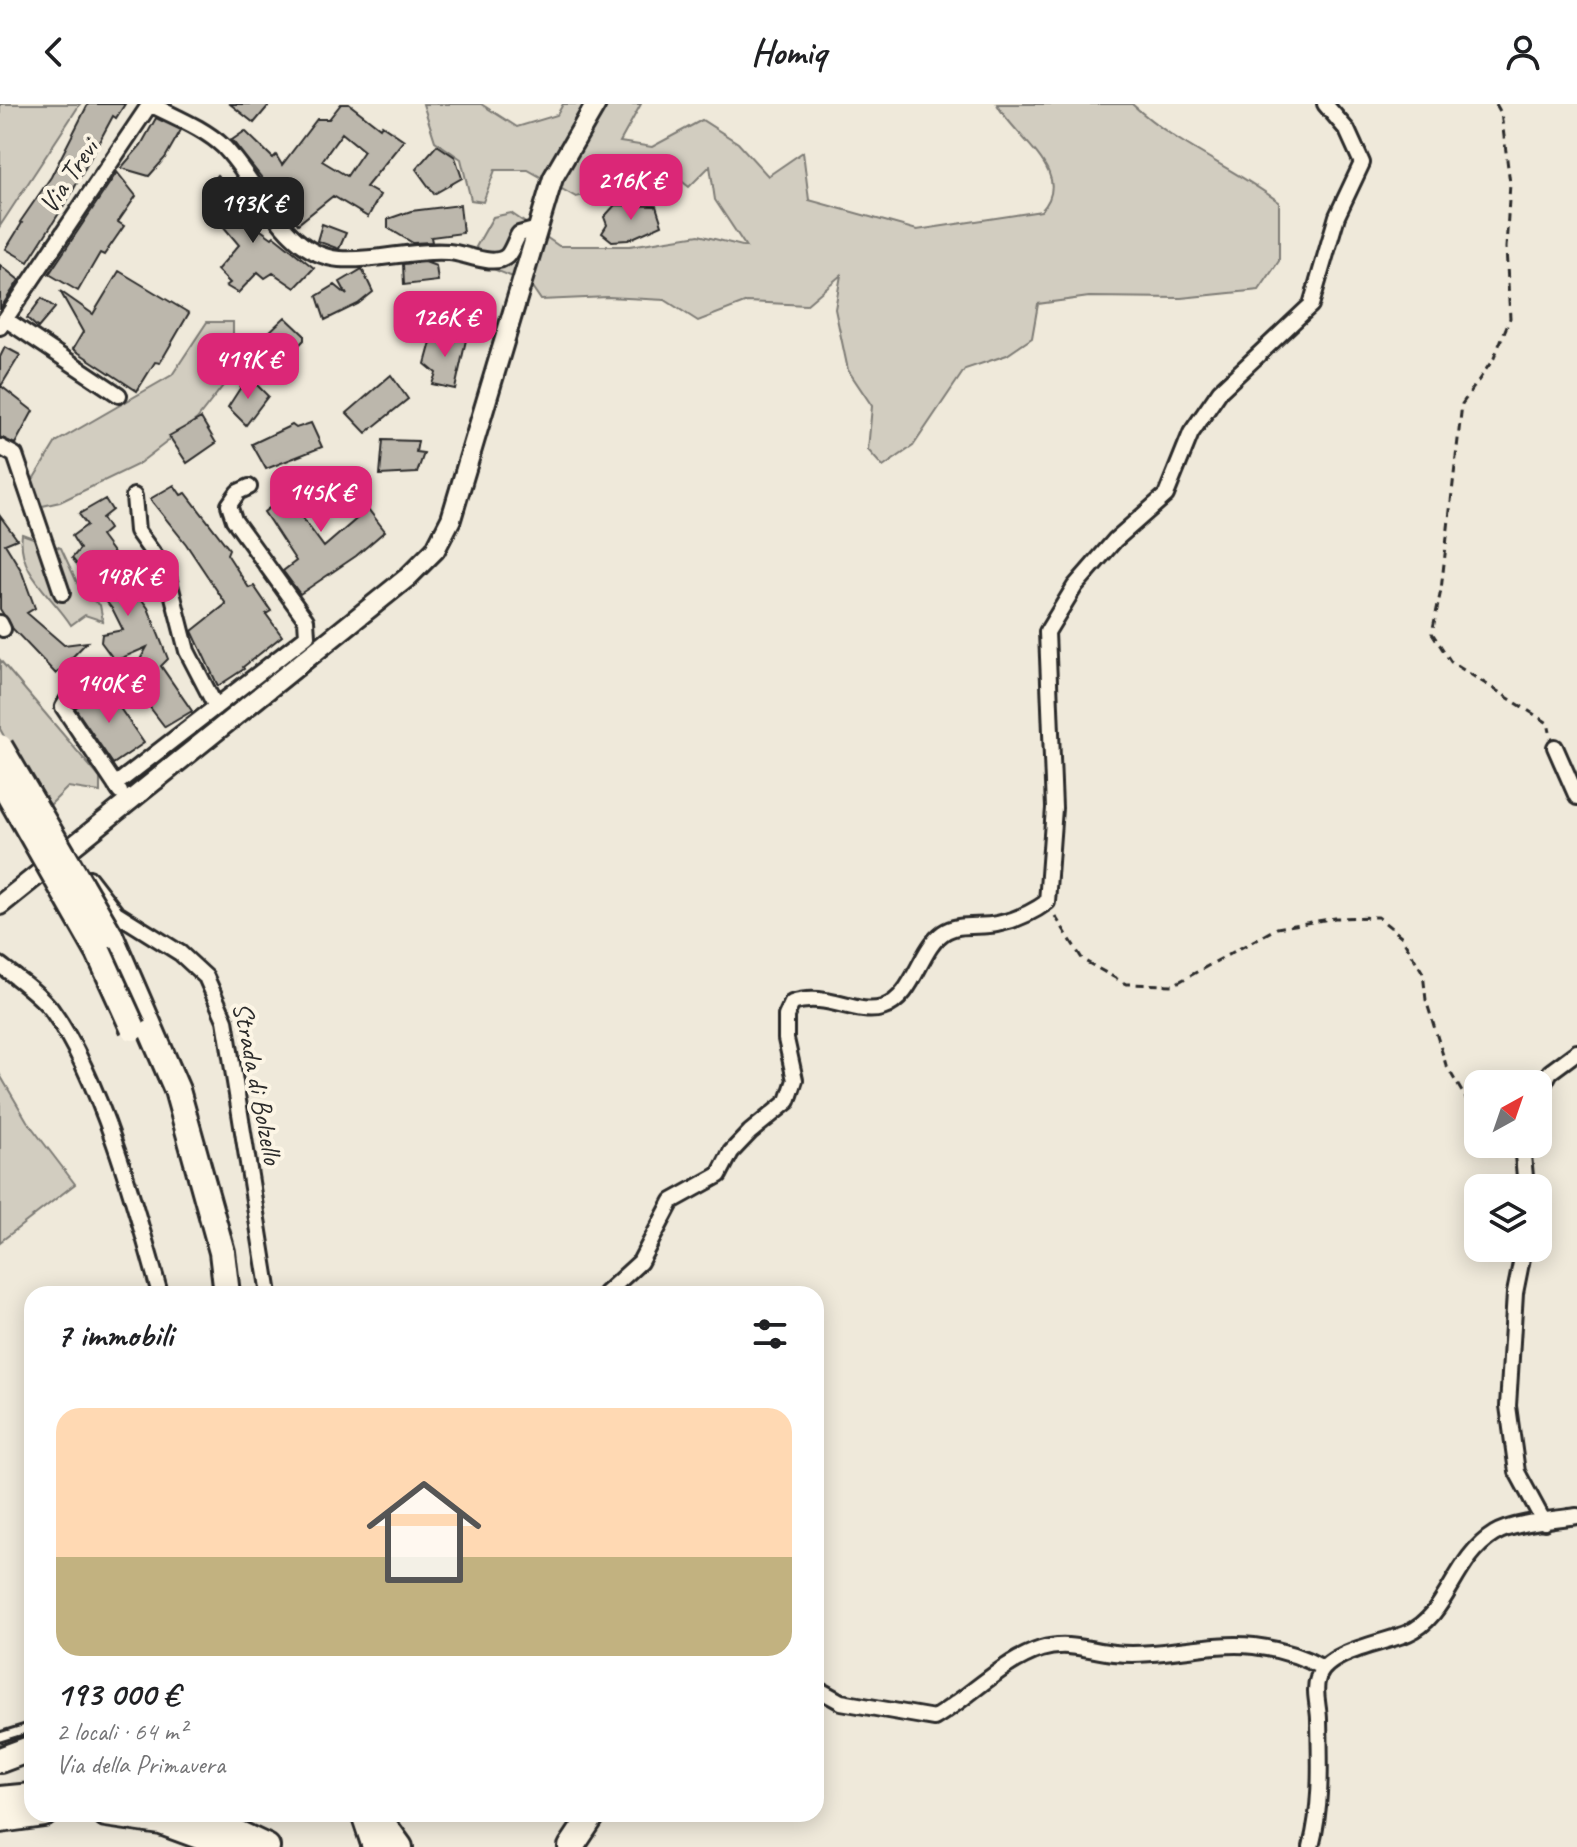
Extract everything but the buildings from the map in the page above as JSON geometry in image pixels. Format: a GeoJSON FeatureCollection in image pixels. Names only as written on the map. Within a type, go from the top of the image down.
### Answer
{"type":"FeatureCollection","features":[{"type":"Feature","properties":{"kind":"highway"},"geometry":{"type":"LineString","coordinates":[[0,747],[110,935],[141,1024],[210,1255],[223,1286]]}},
{"type":"Feature","properties":{"kind":"highway"},"geometry":{"type":"LineString","coordinates":[[0,779],[141,1024]]}},
{"type":"Feature","properties":{"kind":"highway"},"geometry":{"type":"LineString","coordinates":[[0,1760],[24,1751]]}},
{"type":"Feature","properties":{"kind":"highway"},"geometry":{"type":"LineString","coordinates":[[0,1774],[24,1766]]}},
{"type":"Feature","properties":{"kind":"highway"},"geometry":{"type":"LineString","coordinates":[[0,1799],[24,1797]]}},
{"type":"Feature","properties":{"kind":"highway"},"geometry":{"type":"LineString","coordinates":[[0,1820],[24,1817]]}},
{"type":"Feature","properties":{"kind":"highway"},"geometry":{"type":"LineString","coordinates":[[161,1822],[229,1847]]}},
{"type":"Feature","properties":{"kind":"highway"},"geometry":{"type":"LineString","coordinates":[[213,1822],[267,1847]]}},
{"type":"Feature","properties":{"kind":"highway"},"geometry":{"type":"LineString","coordinates":[[367,1822],[375,1847]]}},
{"type":"Feature","properties":{"kind":"highway"},"geometry":{"type":"LineString","coordinates":[[382,1822],[400,1847]]}},
{"type":"Feature","properties":{"kind":"highway"},"geometry":{"type":"LineString","coordinates":[[571,1847],[588,1822]]}},
{"type":"Feature","properties":{"kind":"highway"},"geometry":{"type":"LineString","coordinates":[[592,1847],[598,1822]]}},
{"type":"Feature","properties":{"kind":"street"},"geometry":{"type":"LineString","coordinates":[[150,104],[194,126],[221,145],[242,167],[292,237],[311,249],[337,259],[437,252],[495,262],[507,256],[519,234],[538,229]]}},
{"type":"Feature","properties":{"kind":"street","name":"Via Trevi"},"geometry":{"type":"LineString","coordinates":[[119,395],[2,323],[150,104]]}},
{"type":"Feature","properties":{"kind":"street"},"geometry":{"type":"LineString","coordinates":[[0,905],[408,577],[435,550],[451,519],[553,178],[596,104]]}},
{"type":"Feature","properties":{"kind":"street"},"geometry":{"type":"LineString","coordinates":[[614,1286],[640,1262],[672,1201],[719,1175],[731,1152],[788,1101],[795,1080],[786,1039],[786,1016],[792,1003],[808,997],[883,1008],[902,993],[941,934],[952,927],[996,924],[1029,914],[1047,902],[1054,808],[1047,632],[1075,586],[1115,540],[1166,495],[1191,433],[1220,391],[1311,305],[1337,216],[1362,163],[1347,130],[1325,104]]}},
{"type":"Feature","properties":{"kind":"street"},"geometry":{"type":"LineString","coordinates":[[0,447],[15,455],[62,593]]}},
{"type":"Feature","properties":{"kind":"street"},"geometry":{"type":"LineString","coordinates":[[115,785],[307,636],[306,620],[234,520],[229,505],[238,492],[249,487]]}},
{"type":"Feature","properties":{"kind":"street"},"geometry":{"type":"LineString","coordinates":[[134,496],[137,531],[167,573],[187,651],[216,707]]}},
{"type":"Feature","properties":{"kind":"street"},"geometry":{"type":"LineString","coordinates":[[72,693],[63,707],[127,803]]}},
{"type":"Feature","properties":{"kind":"street"},"geometry":{"type":"LineString","coordinates":[[1555,747],[1577,797]]}},
{"type":"Feature","properties":{"kind":"street","name":"Strada di Bolzello"},"geometry":{"type":"LineString","coordinates":[[70,848],[116,913],[180,953],[206,977],[225,1020],[268,1286]]}},
{"type":"Feature","properties":{"kind":"street"},"geometry":{"type":"LineString","coordinates":[[0,965],[49,1007],[67,1033],[117,1153],[158,1286]]}},
{"type":"Feature","properties":{"kind":"street"},"geometry":{"type":"LineString","coordinates":[[1552,1071],[1577,1052]]}},
{"type":"Feature","properties":{"kind":"street"},"geometry":{"type":"LineString","coordinates":[[1521,1262],[1515,1293],[1508,1406],[1517,1472],[1544,1522]]}},
{"type":"Feature","properties":{"kind":"street"},"geometry":{"type":"LineString","coordinates":[[1311,1847],[1321,1790],[1317,1679],[1323,1668],[1345,1654],[1410,1632],[1434,1615],[1451,1580],[1477,1546],[1497,1531],[1577,1516]]}},
{"type":"Feature","properties":{"kind":"street"},"geometry":{"type":"LineString","coordinates":[[824,1692],[841,1702],[934,1718],[1022,1657],[1044,1648],[1073,1644],[1112,1653],[1161,1654],[1233,1645],[1255,1646],[1304,1657],[1323,1668]]}},
{"type":"Feature","properties":{"kind":"lane"},"geometry":{"type":"LineString","coordinates":[[0,1737],[24,1730]]}},
{"type":"Feature","properties":{"kind":"path"},"geometry":{"type":"LineString","coordinates":[[1496,104],[1501,113],[1510,183],[1506,248],[1510,318],[1494,358],[1462,404],[1441,590],[1432,633],[1451,662],[1548,723],[1555,747]]}},
{"type":"Feature","properties":{"kind":"path"},"geometry":{"type":"LineString","coordinates":[[1047,902],[1083,960],[1126,984],[1173,985],[1277,928],[1335,918],[1378,917],[1401,936],[1423,973],[1426,1000],[1446,1065],[1464,1095]]}},
{"type":"Feature","properties":{"kind":"shaded area"},"geometry":{"type":"Polygon","coordinates":[[[0,104],[80,104],[0,226],[0,104]]]}},
{"type":"Feature","properties":{"kind":"shaded area"},"geometry":{"type":"Polygon","coordinates":[[[423,104],[481,104],[517,127],[557,115],[563,104],[641,104],[620,142],[652,147],[702,120],[738,143],[768,176],[803,152],[809,200],[917,230],[1041,211],[1050,197],[1052,183],[1047,169],[997,104],[1132,104],[1185,144],[1279,202],[1279,261],[1259,290],[1181,298],[1089,297],[1038,304],[1032,338],[1007,355],[965,369],[913,446],[883,467],[868,450],[872,406],[848,370],[835,309],[841,275],[806,305],[747,302],[698,321],[665,300],[608,297],[541,300],[530,284],[493,269],[476,247],[493,217],[511,213],[559,246],[630,246],[699,235],[746,247],[715,200],[710,166],[689,187],[669,171],[636,169],[610,189],[576,197],[528,170],[495,170],[483,202],[471,200],[461,159],[435,141],[423,104]]]}},
{"type":"Feature","properties":{"kind":"shaded area"},"geometry":{"type":"Polygon","coordinates":[[[207,322],[233,322],[233,373],[197,419],[137,465],[60,502],[25,510],[24,494],[56,442],[172,375],[207,322]]]}},
{"type":"Feature","properties":{"kind":"shaded area"},"geometry":{"type":"Polygon","coordinates":[[[22,534],[61,548],[82,593],[100,605],[103,621],[85,615],[71,625],[30,572],[22,548],[22,534]]]}},
{"type":"Feature","properties":{"kind":"shaded area"},"geometry":{"type":"Polygon","coordinates":[[[0,660],[100,778],[100,792],[68,787],[45,810],[0,729],[0,660]]]}},
{"type":"Feature","properties":{"kind":"shaded area"},"geometry":{"type":"Polygon","coordinates":[[[0,1075],[27,1121],[75,1184],[0,1242],[0,1075]]]}}]}
